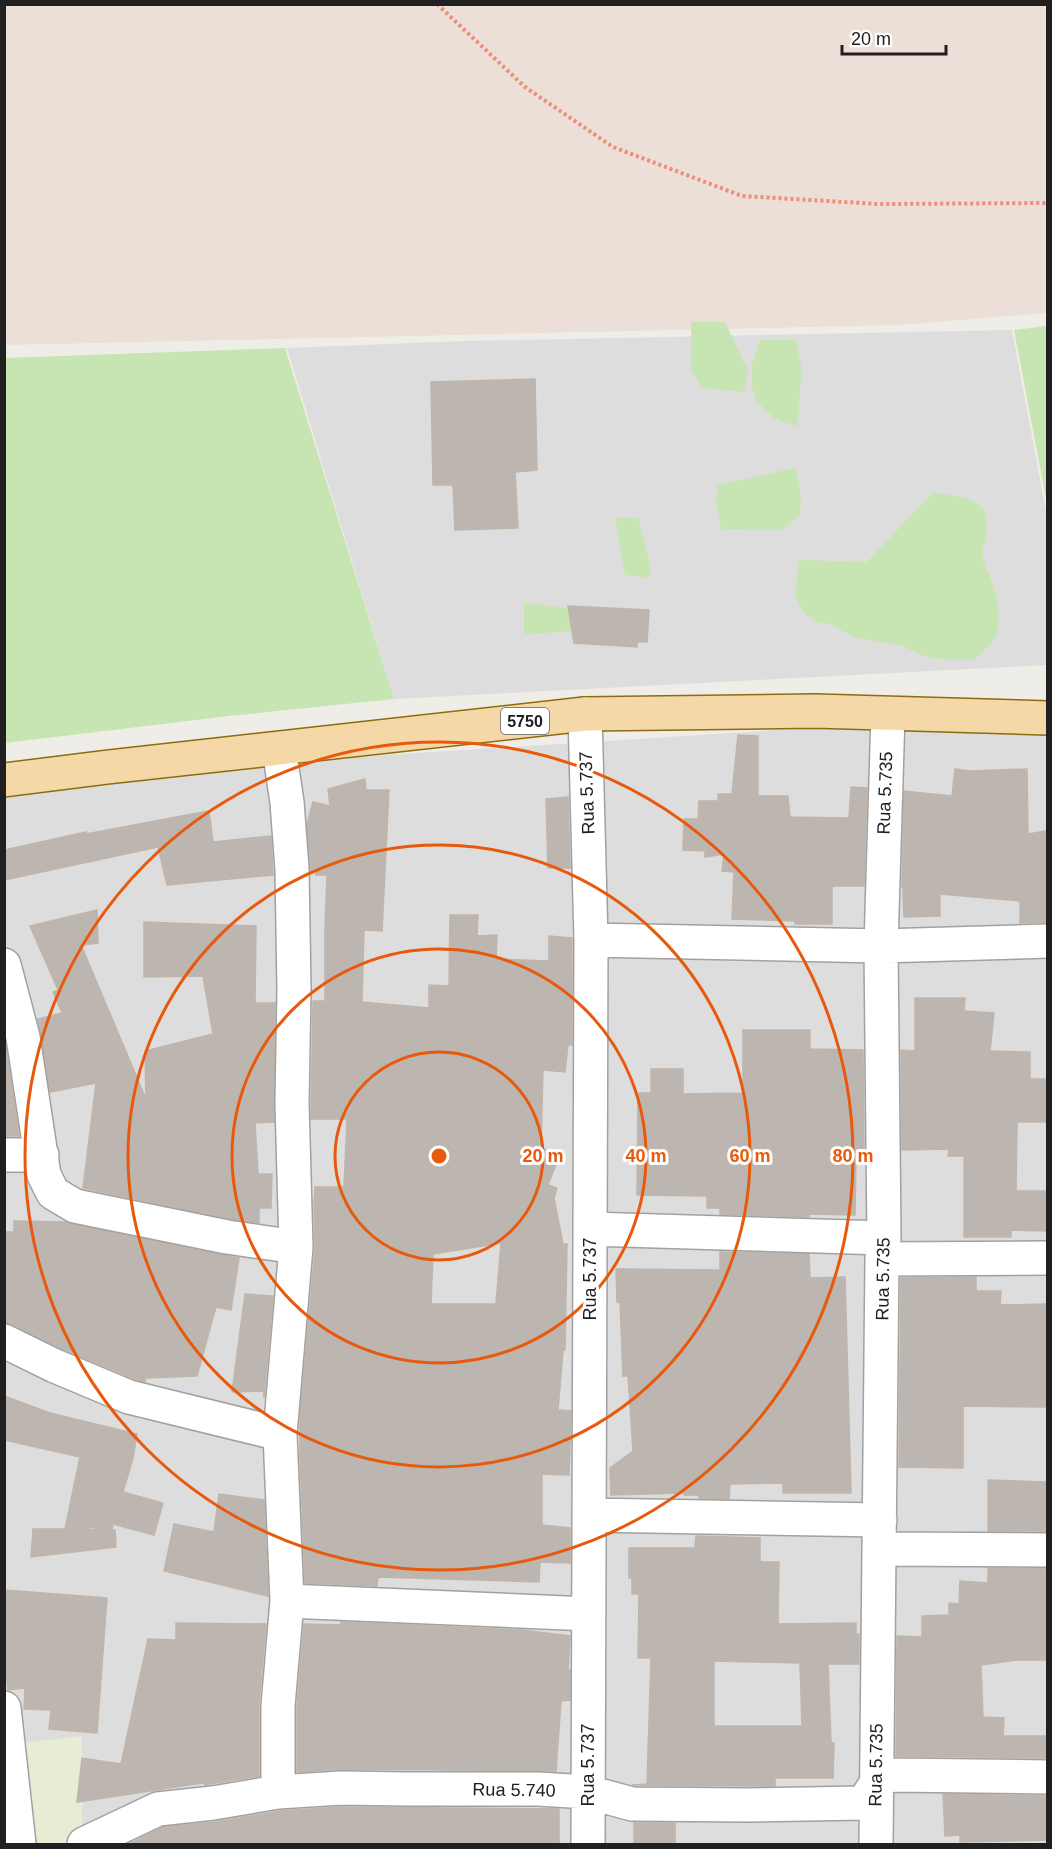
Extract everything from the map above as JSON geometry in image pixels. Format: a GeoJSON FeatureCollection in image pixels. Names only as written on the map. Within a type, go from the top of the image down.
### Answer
{"type":"FeatureCollection","features":[{"type":"Feature","properties":{"kind":"main road","name":"5750"},"geometry":{"type":"LineString","coordinates":[[4,780],[585,714],[815,711],[1047,718]]}},
{"type":"Feature","properties":{"kind":"street","name":"Rua 5.737"},"geometry":{"type":"LineString","coordinates":[[585,714],[591,940],[588,1845]]}},
{"type":"Feature","properties":{"kind":"street","name":"Rua 5.735"},"geometry":{"type":"LineString","coordinates":[[876,1845],[883,1248],[881,946],[888,714]]}},
{"type":"Feature","properties":{"kind":"street"},"geometry":{"type":"LineString","coordinates":[[278,1792],[278,1706],[287,1600],[280,1434],[296,1247],[292,1103],[294,990],[292,869],[287,802],[279,749]]}},
{"type":"Feature","properties":{"kind":"street"},"geometry":{"type":"LineString","coordinates":[[591,940],[881,946],[1047,941]]}},
{"type":"Feature","properties":{"kind":"street"},"geometry":{"type":"LineString","coordinates":[[4,965],[23,1037],[44,1175],[53,1193],[75,1206],[227,1237],[296,1247]]}},
{"type":"Feature","properties":{"kind":"street"},"geometry":{"type":"LineString","coordinates":[[4,1155],[42,1155]]}},
{"type":"Feature","properties":{"kind":"street"},"geometry":{"type":"LineString","coordinates":[[590,1229],[1047,1258]]}},
{"type":"Feature","properties":{"kind":"street"},"geometry":{"type":"LineString","coordinates":[[4,1341],[55,1366],[129,1397],[280,1434]]}},
{"type":"Feature","properties":{"kind":"street"},"geometry":{"type":"LineString","coordinates":[[590,1515],[880,1534],[1047,1550]]}},
{"type":"Feature","properties":{"kind":"street"},"geometry":{"type":"LineString","coordinates":[[287,1600],[589,1614]]}},
{"type":"Feature","properties":{"kind":"street"},"geometry":{"type":"LineString","coordinates":[[4,1708],[19,1845]]}},
{"type":"Feature","properties":{"kind":"street","name":"Rua 5.740"},"geometry":{"type":"LineString","coordinates":[[84,1845],[158,1809],[278,1792],[341,1788],[538,1789],[588,1792],[632,1804],[864,1803],[875,1784],[882,1778],[892,1775],[1047,1777]]}},
{"type":"Feature","properties":{"kind":"path"},"geometry":{"type":"LineString","coordinates":[[436,4],[525,87],[613,147],[742,196],[879,204],[1047,203]]}},
{"type":"Feature","properties":{"kind":"shaded area"},"geometry":{"type":"Polygon","coordinates":[[[4,5],[1047,5],[1047,313],[899,325],[5,345],[4,5]]]}},
{"type":"Feature","properties":{"kind":"shaded area"},"geometry":{"type":"Polygon","coordinates":[[[1012,330],[1047,517],[1047,665],[394,699],[287,348],[465,341],[1012,330]]]}},
{"type":"Feature","properties":{"kind":"shaded area"},"geometry":{"type":"Polygon","coordinates":[[[1047,713],[1047,1844],[5,1844],[5,791],[117,772],[1047,713]]]}},
{"type":"Feature","properties":{"kind":"green space"},"geometry":{"type":"Polygon","coordinates":[[[691,322],[725,322],[748,370],[744,392],[702,388],[691,369],[691,322]]]}},
{"type":"Feature","properties":{"kind":"green space"},"geometry":{"type":"Polygon","coordinates":[[[1048,326],[1047,504],[1014,330],[1048,326]]]}},
{"type":"Feature","properties":{"kind":"green space"},"geometry":{"type":"Polygon","coordinates":[[[760,340],[796,340],[802,370],[797,427],[774,418],[756,401],[752,386],[752,363],[760,340]]]}},
{"type":"Feature","properties":{"kind":"green space"},"geometry":{"type":"Polygon","coordinates":[[[285,348],[394,699],[5,743],[5,358],[285,348]]]}},
{"type":"Feature","properties":{"kind":"green space"},"geometry":{"type":"Polygon","coordinates":[[[795,468],[801,493],[800,515],[782,530],[721,529],[716,503],[718,485],[795,468]]]}},
{"type":"Feature","properties":{"kind":"green space"},"geometry":{"type":"Polygon","coordinates":[[[933,492],[972,501],[981,507],[987,518],[983,556],[996,595],[999,619],[996,634],[984,651],[973,660],[938,659],[918,654],[904,646],[852,637],[833,625],[820,623],[804,614],[795,595],[799,560],[867,562],[933,492]]]}},
{"type":"Feature","properties":{"kind":"green space"},"geometry":{"type":"Polygon","coordinates":[[[615,517],[638,517],[650,564],[650,578],[625,575],[615,517]]]}},
{"type":"Feature","properties":{"kind":"green space"},"geometry":{"type":"Polygon","coordinates":[[[524,602],[582,611],[584,631],[524,634],[524,602]]]}},
{"type":"Feature","properties":{"kind":"green space"},"geometry":{"type":"Polygon","coordinates":[[[82,1736],[82,1835],[65,1844],[22,1844],[14,1744],[82,1736]]]}},
{"type":"Feature","properties":{"kind":"building"},"geometry":{"type":"Polygon","coordinates":[[[535,379],[537,470],[515,472],[518,528],[455,530],[453,485],[433,485],[431,382],[535,379]]]}},
{"type":"Feature","properties":{"kind":"building"},"geometry":{"type":"Polygon","coordinates":[[[568,606],[649,610],[647,642],[637,642],[637,647],[574,643],[568,606]]]}},
{"type":"Feature","properties":{"kind":"building"},"geometry":{"type":"Polygon","coordinates":[[[738,735],[758,736],[758,796],[788,796],[790,817],[849,818],[851,787],[867,788],[864,886],[832,886],[832,924],[795,924],[795,921],[732,919],[734,872],[722,871],[724,854],[705,857],[705,851],[683,850],[684,819],[698,819],[699,801],[718,801],[718,794],[732,794],[738,735]]]}},
{"type":"Feature","properties":{"kind":"building"},"geometry":{"type":"Polygon","coordinates":[[[955,769],[970,771],[1027,769],[1028,834],[1047,831],[1047,922],[1020,923],[1020,901],[940,894],[940,916],[904,917],[902,887],[904,791],[952,796],[955,769]]]}},
{"type":"Feature","properties":{"kind":"building"},"geometry":{"type":"Polygon","coordinates":[[[365,779],[366,790],[389,790],[382,931],[364,930],[362,1002],[429,1008],[429,985],[449,986],[450,915],[478,915],[477,936],[497,935],[496,959],[549,961],[549,936],[572,938],[572,1045],[568,1045],[565,1072],[543,1070],[541,1148],[560,1154],[548,1185],[557,1188],[554,1198],[563,1244],[567,1244],[565,1350],[563,1350],[558,1410],[571,1411],[569,1475],[542,1474],[542,1525],[570,1528],[570,1563],[540,1562],[539,1582],[378,1577],[377,1586],[305,1583],[300,1417],[315,1249],[315,1187],[344,1187],[347,1119],[311,1119],[313,1001],[325,1001],[327,875],[316,875],[315,871],[311,871],[307,824],[313,802],[330,806],[328,789],[365,779]],[[501,1243],[433,1254],[431,1304],[496,1304],[501,1243]]]}},
{"type":"Feature","properties":{"kind":"building"},"geometry":{"type":"Polygon","coordinates":[[[568,797],[570,868],[548,868],[546,799],[568,797]]]}},
{"type":"Feature","properties":{"kind":"building"},"geometry":{"type":"Polygon","coordinates":[[[209,811],[213,842],[271,836],[273,875],[167,885],[158,847],[4,880],[4,850],[86,832],[86,834],[209,811]]]}},
{"type":"Feature","properties":{"kind":"building"},"geometry":{"type":"Polygon","coordinates":[[[97,910],[98,943],[81,945],[146,1099],[145,1051],[213,1034],[203,976],[144,977],[144,922],[256,926],[255,1003],[275,1003],[274,1122],[255,1123],[258,1174],[272,1174],[271,1208],[259,1208],[259,1223],[83,1188],[96,1083],[50,1092],[38,1019],[62,1013],[53,992],[58,990],[30,926],[97,910]]]}},
{"type":"Feature","properties":{"kind":"building"},"geometry":{"type":"Polygon","coordinates":[[[915,998],[965,998],[964,1011],[994,1013],[990,1051],[1030,1052],[1030,1079],[1047,1079],[1047,1122],[1017,1122],[1016,1191],[1047,1191],[1047,1231],[1011,1230],[1011,1237],[964,1237],[964,1156],[948,1156],[949,1149],[902,1150],[901,1050],[915,1051],[915,998]]]}},
{"type":"Feature","properties":{"kind":"building"},"geometry":{"type":"Polygon","coordinates":[[[743,1030],[810,1030],[810,1049],[863,1050],[864,1157],[856,1156],[855,1215],[809,1214],[809,1217],[720,1214],[720,1208],[707,1208],[707,1196],[637,1195],[638,1093],[651,1093],[651,1069],[683,1069],[683,1094],[743,1093],[743,1030]]]}},
{"type":"Feature","properties":{"kind":"building"},"geometry":{"type":"Polygon","coordinates":[[[5,1041],[19,1136],[4,1136],[5,1041]]]}},
{"type":"Feature","properties":{"kind":"building"},"geometry":{"type":"Polygon","coordinates":[[[14,1221],[65,1222],[239,1258],[231,1310],[216,1307],[197,1376],[146,1378],[145,1382],[63,1349],[12,1324],[4,1323],[4,1232],[14,1232],[14,1221]]]}},
{"type":"Feature","properties":{"kind":"building"},"geometry":{"type":"Polygon","coordinates":[[[720,1252],[809,1254],[810,1278],[845,1277],[851,1493],[783,1493],[783,1483],[730,1484],[729,1499],[699,1498],[699,1495],[684,1495],[684,1493],[611,1495],[610,1468],[633,1451],[628,1376],[623,1376],[620,1302],[617,1302],[616,1269],[720,1270],[720,1252]]]}},
{"type":"Feature","properties":{"kind":"building"},"geometry":{"type":"Polygon","coordinates":[[[976,1277],[976,1291],[1001,1291],[1000,1305],[1047,1304],[1047,1407],[963,1406],[963,1468],[899,1467],[901,1278],[976,1277]]]}},
{"type":"Feature","properties":{"kind":"building"},"geometry":{"type":"Polygon","coordinates":[[[245,1294],[273,1296],[264,1398],[264,1391],[232,1392],[245,1294]]]}},
{"type":"Feature","properties":{"kind":"building"},"geometry":{"type":"Polygon","coordinates":[[[4,1396],[50,1413],[137,1434],[123,1492],[163,1503],[154,1535],[113,1524],[112,1529],[88,1527],[89,1529],[115,1530],[116,1547],[31,1557],[33,1529],[65,1529],[80,1457],[4,1440],[4,1396]]]}},
{"type":"Feature","properties":{"kind":"building"},"geometry":{"type":"Polygon","coordinates":[[[988,1480],[1047,1482],[1047,1531],[988,1531],[988,1480]]]}},
{"type":"Feature","properties":{"kind":"building"},"geometry":{"type":"Polygon","coordinates":[[[219,1494],[264,1500],[268,1596],[164,1571],[174,1524],[214,1532],[219,1494]]]}},
{"type":"Feature","properties":{"kind":"building"},"geometry":{"type":"Polygon","coordinates":[[[696,1536],[760,1538],[760,1562],[779,1562],[778,1624],[856,1623],[856,1634],[859,1634],[859,1664],[828,1664],[831,1743],[834,1743],[833,1778],[775,1778],[775,1786],[632,1785],[647,1784],[651,1658],[638,1658],[639,1594],[632,1594],[632,1578],[629,1578],[629,1548],[695,1548],[696,1536]],[[714,1661],[714,1726],[802,1726],[800,1663],[714,1661]]]}},
{"type":"Feature","properties":{"kind":"building"},"geometry":{"type":"Polygon","coordinates":[[[988,1568],[1047,1569],[1047,1660],[1017,1660],[981,1665],[983,1717],[1004,1718],[1003,1736],[1047,1736],[1047,1758],[896,1756],[897,1636],[922,1637],[922,1616],[949,1615],[949,1603],[959,1604],[960,1581],[988,1583],[988,1568]]]}},
{"type":"Feature","properties":{"kind":"building"},"geometry":{"type":"Polygon","coordinates":[[[4,1590],[107,1598],[97,1733],[49,1729],[51,1710],[24,1709],[25,1688],[8,1690],[4,1657],[4,1590]]]}},
{"type":"Feature","properties":{"kind":"building"},"geometry":{"type":"Polygon","coordinates":[[[341,1622],[522,1630],[570,1636],[568,1670],[570,1670],[570,1700],[561,1701],[556,1771],[341,1769],[297,1772],[297,1707],[304,1624],[341,1625],[341,1622]]]}},
{"type":"Feature","properties":{"kind":"building"},"geometry":{"type":"Polygon","coordinates":[[[176,1623],[266,1624],[259,1704],[259,1776],[77,1802],[82,1758],[121,1764],[148,1639],[176,1640],[176,1623]]]}},
{"type":"Feature","properties":{"kind":"building"},"geometry":{"type":"Polygon","coordinates":[[[943,1794],[1047,1796],[1047,1840],[960,1842],[960,1835],[945,1836],[943,1794]]]}},
{"type":"Feature","properties":{"kind":"building"},"geometry":{"type":"Polygon","coordinates":[[[341,1807],[559,1809],[559,1845],[127,1845],[163,1827],[215,1822],[280,1811],[341,1807]]]}},
{"type":"Feature","properties":{"kind":"building"},"geometry":{"type":"Polygon","coordinates":[[[634,1823],[675,1823],[675,1845],[634,1845],[634,1823]]]}}]}
